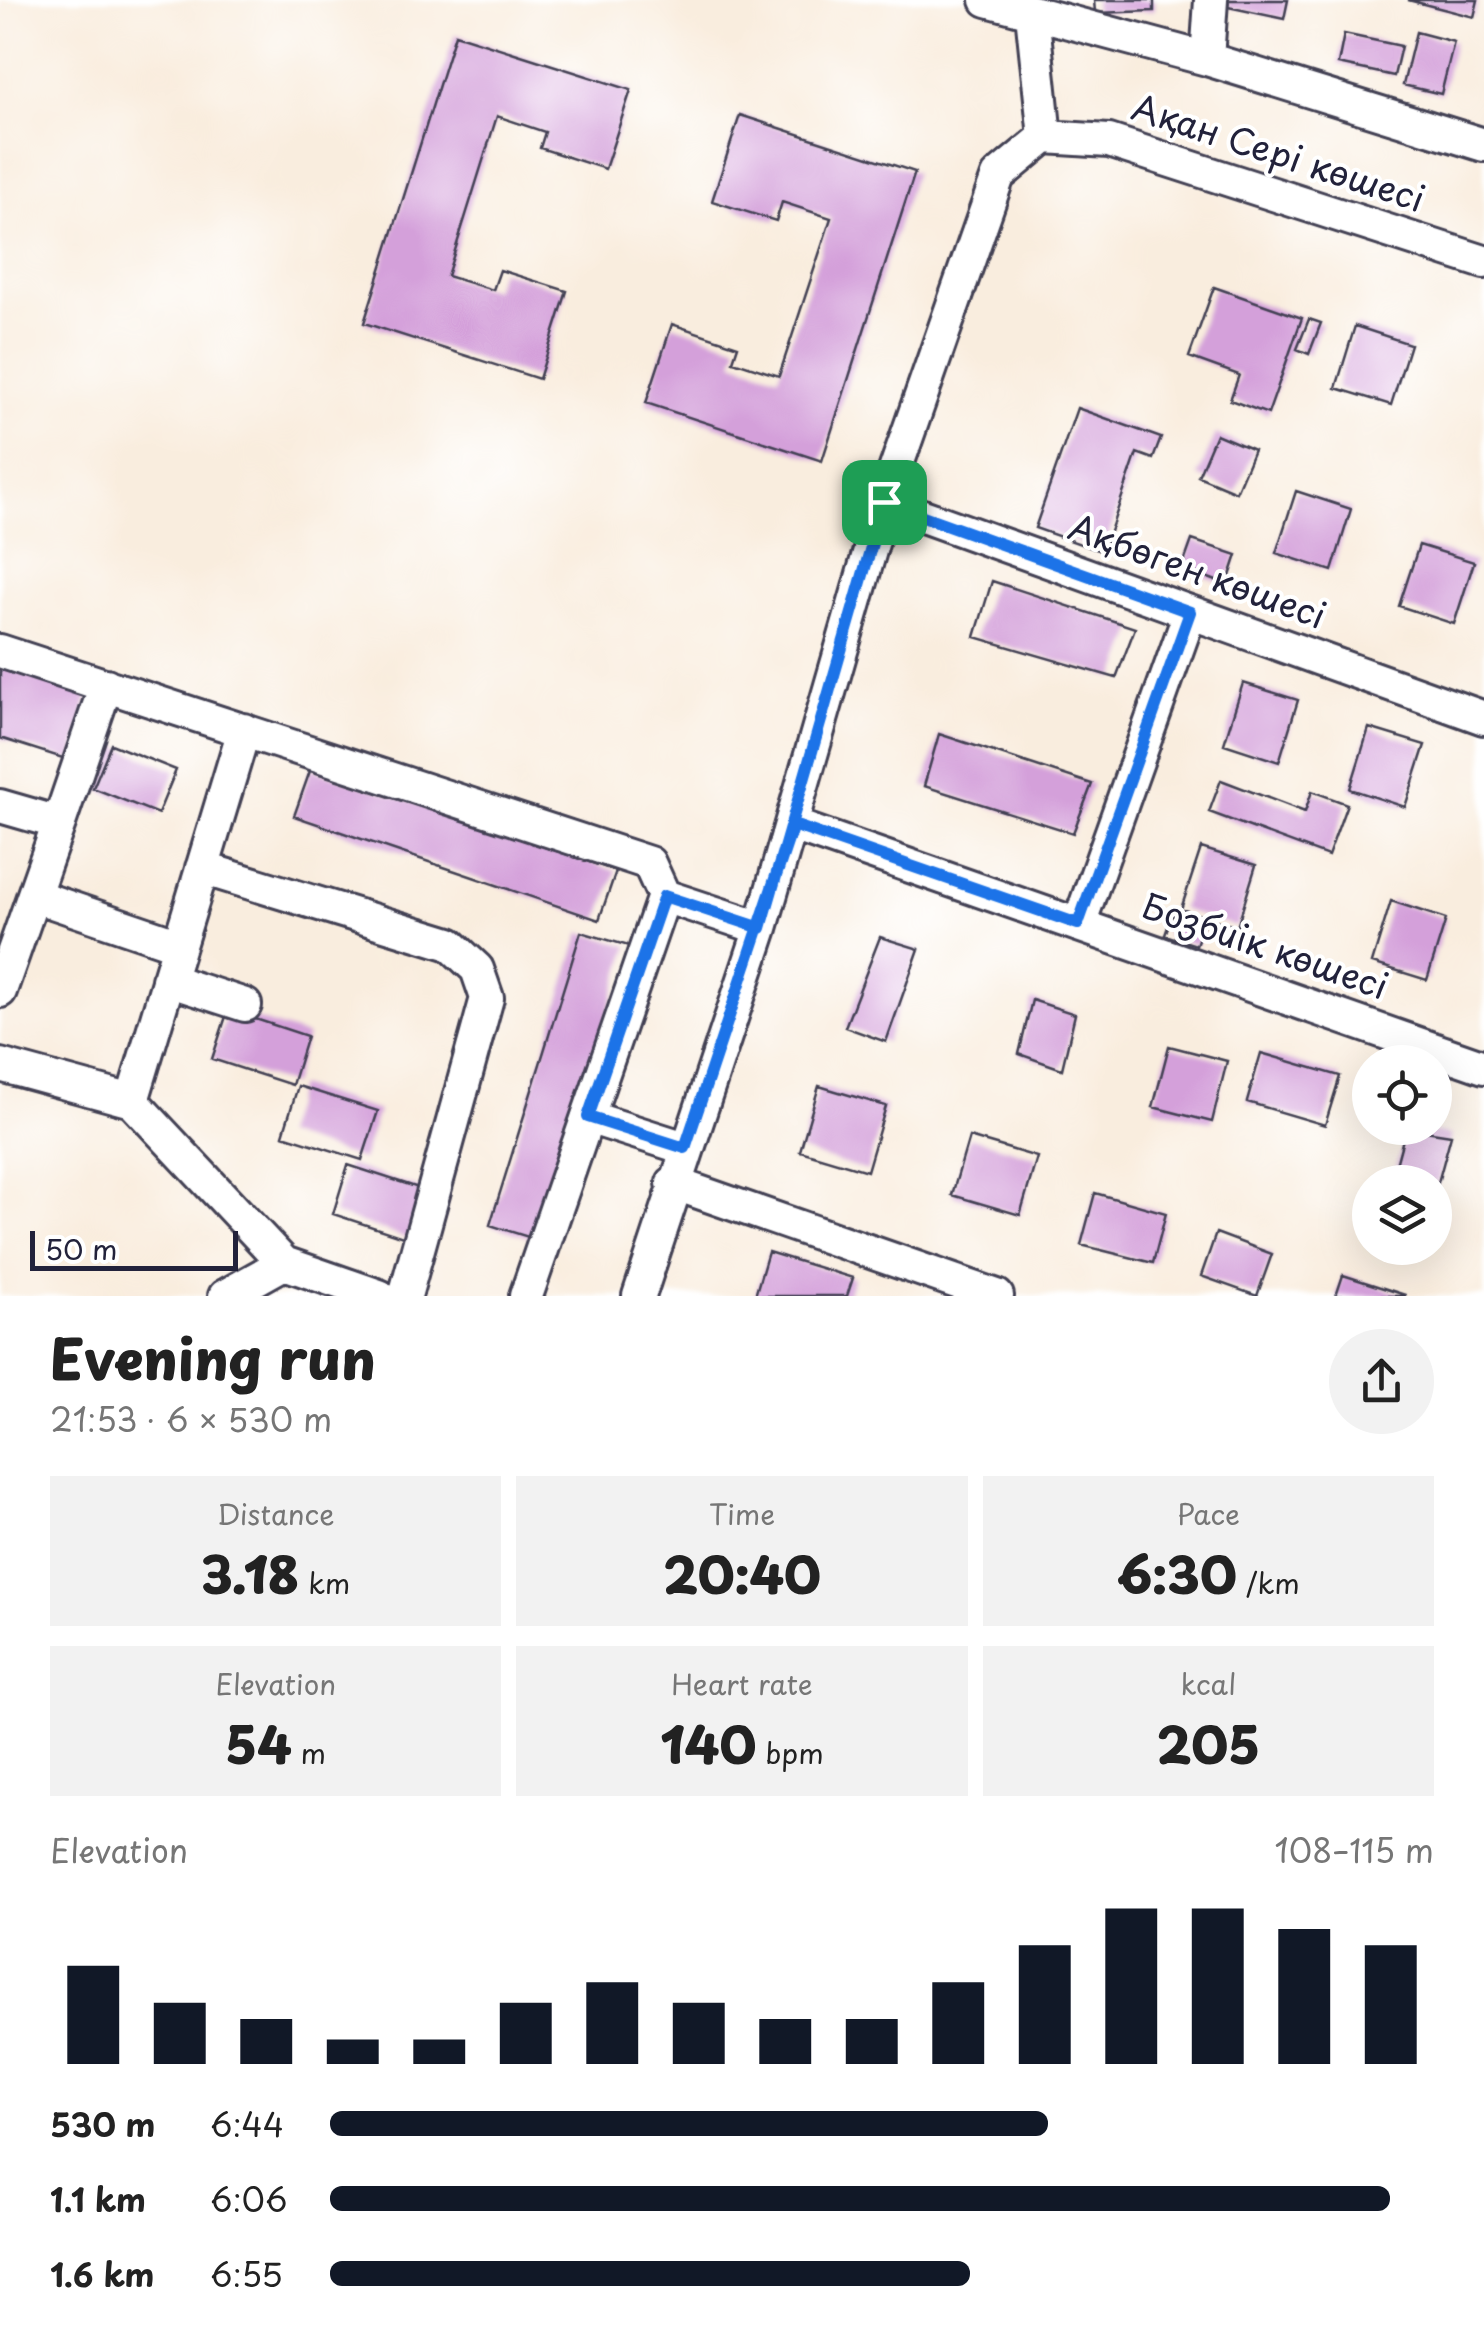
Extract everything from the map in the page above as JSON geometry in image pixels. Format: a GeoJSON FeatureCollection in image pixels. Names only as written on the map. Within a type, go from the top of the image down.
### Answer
{"type":"FeatureCollection","features":[{"type":"Feature","properties":{"kind":"street"},"geometry":{"type":"LineString","coordinates":[[987,0],[1207,59],[1484,145]]}},
{"type":"Feature","properties":{"kind":"street"},"geometry":{"type":"LineString","coordinates":[[1207,59],[1211,0]]}},
{"type":"Feature","properties":{"kind":"street"},"geometry":{"type":"LineString","coordinates":[[639,1296],[793,825],[884,502],[998,176],[1045,136],[1032,13]]}},
{"type":"Feature","properties":{"kind":"street","name":"Ақан Сері көшесі"},"geometry":{"type":"LineString","coordinates":[[1045,136],[1109,142],[1484,262]]}},
{"type":"Feature","properties":{"kind":"street","name":"Ақбөген көшесі"},"geometry":{"type":"LineString","coordinates":[[884,502],[1484,718]]}},
{"type":"Feature","properties":{"kind":"street"},"geometry":{"type":"LineString","coordinates":[[1078,924],[1190,612]]}},
{"type":"Feature","properties":{"kind":"street"},"geometry":{"type":"LineString","coordinates":[[0,651],[649,863],[664,896],[526,1296]]}},
{"type":"Feature","properties":{"kind":"street"},"geometry":{"type":"LineString","coordinates":[[0,991],[8,943],[35,896],[106,685]]}},
{"type":"Feature","properties":{"kind":"street"},"geometry":{"type":"LineString","coordinates":[[132,1101],[244,730]]}},
{"type":"Feature","properties":{"kind":"street"},"geometry":{"type":"LineString","coordinates":[[0,806],[59,824]]}},
{"type":"Feature","properties":{"kind":"street","name":"Бозбиік көшесі"},"geometry":{"type":"LineString","coordinates":[[793,825],[1484,1067]]}},
{"type":"Feature","properties":{"kind":"street"},"geometry":{"type":"LineString","coordinates":[[202,868],[450,944],[477,970],[487,998],[405,1296]]}},
{"type":"Feature","properties":{"kind":"street"},"geometry":{"type":"LineString","coordinates":[[35,896],[179,945]]}},
{"type":"Feature","properties":{"kind":"street"},"geometry":{"type":"LineString","coordinates":[[664,896],[761,928]]}},
{"type":"Feature","properties":{"kind":"street"},"geometry":{"type":"LineString","coordinates":[[168,980],[245,1005]]}},
{"type":"Feature","properties":{"kind":"street"},"geometry":{"type":"LineString","coordinates":[[0,1065],[132,1101],[303,1277]]}},
{"type":"Feature","properties":{"kind":"street"},"geometry":{"type":"LineString","coordinates":[[588,1117],[685,1148]]}},
{"type":"Feature","properties":{"kind":"street"},"geometry":{"type":"LineString","coordinates":[[673,1183],[997,1296]]}},
{"type":"Feature","properties":{"kind":"street"},"geometry":{"type":"LineString","coordinates":[[225,1296],[303,1277],[379,1296]]}},
{"type":"Feature","properties":{"kind":"building"},"geometry":{"type":"Polygon","coordinates":[[[1094,0],[1154,0],[1154,11],[1095,13],[1094,0]]]}},
{"type":"Feature","properties":{"kind":"building"},"geometry":{"type":"Polygon","coordinates":[[[1229,0],[1288,0],[1284,19],[1228,7],[1229,0]]]}},
{"type":"Feature","properties":{"kind":"building"},"geometry":{"type":"Polygon","coordinates":[[[1408,0],[1478,0],[1474,17],[1408,0]]]}},
{"type":"Feature","properties":{"kind":"building"},"geometry":{"type":"Polygon","coordinates":[[[1416,32],[1454,42],[1441,94],[1403,85],[1416,32]]]}},
{"type":"Feature","properties":{"kind":"building"},"geometry":{"type":"Polygon","coordinates":[[[455,34],[631,90],[605,169],[540,148],[545,132],[497,116],[447,276],[493,290],[500,270],[567,291],[539,379],[364,323],[455,34]]]}},
{"type":"Feature","properties":{"kind":"building"},"geometry":{"type":"Polygon","coordinates":[[[1344,34],[1401,46],[1394,76],[1338,64],[1344,34]]]}},
{"type":"Feature","properties":{"kind":"building"},"geometry":{"type":"Polygon","coordinates":[[[740,115],[915,172],[822,461],[646,403],[672,324],[738,346],[733,361],[779,376],[831,218],[782,202],[776,221],[712,201],[740,115]]]}},
{"type":"Feature","properties":{"kind":"building"},"geometry":{"type":"Polygon","coordinates":[[[1214,287],[1302,318],[1268,414],[1230,400],[1239,375],[1189,357],[1214,287]]]}},
{"type":"Feature","properties":{"kind":"building"},"geometry":{"type":"Polygon","coordinates":[[[1309,319],[1321,323],[1309,354],[1297,349],[1309,319]]]}},
{"type":"Feature","properties":{"kind":"building"},"geometry":{"type":"Polygon","coordinates":[[[1355,326],[1410,344],[1391,405],[1336,388],[1355,326]]]}},
{"type":"Feature","properties":{"kind":"building"},"geometry":{"type":"Polygon","coordinates":[[[1077,408],[1161,438],[1153,459],[1137,453],[1103,552],[1035,528],[1077,408]]]}},
{"type":"Feature","properties":{"kind":"building"},"geometry":{"type":"Polygon","coordinates":[[[1216,434],[1254,450],[1236,492],[1198,476],[1216,434]]]}},
{"type":"Feature","properties":{"kind":"building"},"geometry":{"type":"Polygon","coordinates":[[[1296,491],[1351,509],[1332,571],[1276,553],[1296,491]]]}},
{"type":"Feature","properties":{"kind":"building"},"geometry":{"type":"Polygon","coordinates":[[[1192,540],[1237,555],[1227,585],[1182,568],[1192,540]]]}},
{"type":"Feature","properties":{"kind":"building"},"geometry":{"type":"Polygon","coordinates":[[[1419,545],[1474,562],[1454,624],[1399,606],[1419,545]]]}},
{"type":"Feature","properties":{"kind":"building"},"geometry":{"type":"Polygon","coordinates":[[[992,581],[1135,628],[1116,678],[975,637],[992,581]]]}},
{"type":"Feature","properties":{"kind":"building"},"geometry":{"type":"Polygon","coordinates":[[[0,665],[89,692],[72,761],[0,738],[0,665]]]}},
{"type":"Feature","properties":{"kind":"building"},"geometry":{"type":"Polygon","coordinates":[[[1243,683],[1298,700],[1279,762],[1224,744],[1243,683]]]}},
{"type":"Feature","properties":{"kind":"building"},"geometry":{"type":"Polygon","coordinates":[[[1369,728],[1425,745],[1405,807],[1350,789],[1369,728]]]}},
{"type":"Feature","properties":{"kind":"building"},"geometry":{"type":"Polygon","coordinates":[[[939,734],[1092,784],[1073,833],[924,786],[939,734]]]}},
{"type":"Feature","properties":{"kind":"building"},"geometry":{"type":"Polygon","coordinates":[[[111,744],[176,770],[158,814],[93,788],[111,744]]]}},
{"type":"Feature","properties":{"kind":"building"},"geometry":{"type":"Polygon","coordinates":[[[311,768],[616,871],[599,920],[294,816],[311,768]]]}},
{"type":"Feature","properties":{"kind":"building"},"geometry":{"type":"Polygon","coordinates":[[[1221,780],[1305,812],[1312,791],[1347,804],[1328,856],[1209,812],[1221,780]]]}},
{"type":"Feature","properties":{"kind":"building"},"geometry":{"type":"Polygon","coordinates":[[[1201,848],[1256,865],[1237,927],[1181,909],[1201,848]]]}},
{"type":"Feature","properties":{"kind":"building"},"geometry":{"type":"Polygon","coordinates":[[[1391,901],[1446,919],[1427,980],[1372,963],[1391,901]]]}},
{"type":"Feature","properties":{"kind":"building"},"geometry":{"type":"Polygon","coordinates":[[[1172,915],[1203,925],[1196,945],[1165,935],[1172,915]]]}},
{"type":"Feature","properties":{"kind":"building"},"geometry":{"type":"Polygon","coordinates":[[[581,932],[629,946],[538,1240],[490,1225],[581,932]]]}},
{"type":"Feature","properties":{"kind":"building"},"geometry":{"type":"Polygon","coordinates":[[[880,937],[919,949],[886,1042],[845,1027],[880,937]]]}},
{"type":"Feature","properties":{"kind":"building"},"geometry":{"type":"Polygon","coordinates":[[[1032,1000],[1075,1014],[1062,1069],[1019,1054],[1032,1000]]]}},
{"type":"Feature","properties":{"kind":"building"},"geometry":{"type":"Polygon","coordinates":[[[228,1010],[307,1036],[292,1085],[212,1059],[228,1010]]]}},
{"type":"Feature","properties":{"kind":"building"},"geometry":{"type":"Polygon","coordinates":[[[1169,1046],[1227,1061],[1212,1122],[1153,1107],[1169,1046]]]}},
{"type":"Feature","properties":{"kind":"building"},"geometry":{"type":"Polygon","coordinates":[[[1261,1053],[1340,1076],[1325,1125],[1247,1102],[1261,1053]]]}},
{"type":"Feature","properties":{"kind":"building"},"geometry":{"type":"Polygon","coordinates":[[[298,1086],[378,1111],[362,1160],[283,1135],[298,1086]]]}},
{"type":"Feature","properties":{"kind":"building"},"geometry":{"type":"Polygon","coordinates":[[[819,1086],[886,1106],[867,1171],[800,1151],[819,1086]]]}},
{"type":"Feature","properties":{"kind":"building"},"geometry":{"type":"Polygon","coordinates":[[[969,1137],[1037,1157],[1020,1215],[952,1195],[969,1137]]]}},
{"type":"Feature","properties":{"kind":"building"},"geometry":{"type":"Polygon","coordinates":[[[1401,1145],[1448,1145],[1443,1165],[1396,1165],[1401,1145]]]}},
{"type":"Feature","properties":{"kind":"building"},"geometry":{"type":"Polygon","coordinates":[[[348,1165],[428,1191],[412,1240],[333,1214],[348,1165]]]}},
{"type":"Feature","properties":{"kind":"building"},"geometry":{"type":"Polygon","coordinates":[[[1095,1193],[1166,1213],[1153,1263],[1081,1245],[1095,1193]]]}},
{"type":"Feature","properties":{"kind":"building"},"geometry":{"type":"Polygon","coordinates":[[[1216,1233],[1272,1254],[1257,1296],[1201,1276],[1216,1233]]]}},
{"type":"Feature","properties":{"kind":"building"},"geometry":{"type":"Polygon","coordinates":[[[768,1252],[853,1278],[847,1296],[755,1296],[768,1252]]]}},
{"type":"Feature","properties":{"kind":"building"},"geometry":{"type":"Polygon","coordinates":[[[1343,1275],[1405,1295],[1405,1296],[1336,1296],[1343,1275]]]}},
{"type":"Feature","properties":{"kind":"route"},"geometry":{"type":"LineString","coordinates":[[884,502],[761,928],[664,896],[588,1117],[685,1148],[761,928],[793,825],[1078,924],[1190,612],[884,502]]}}]}
